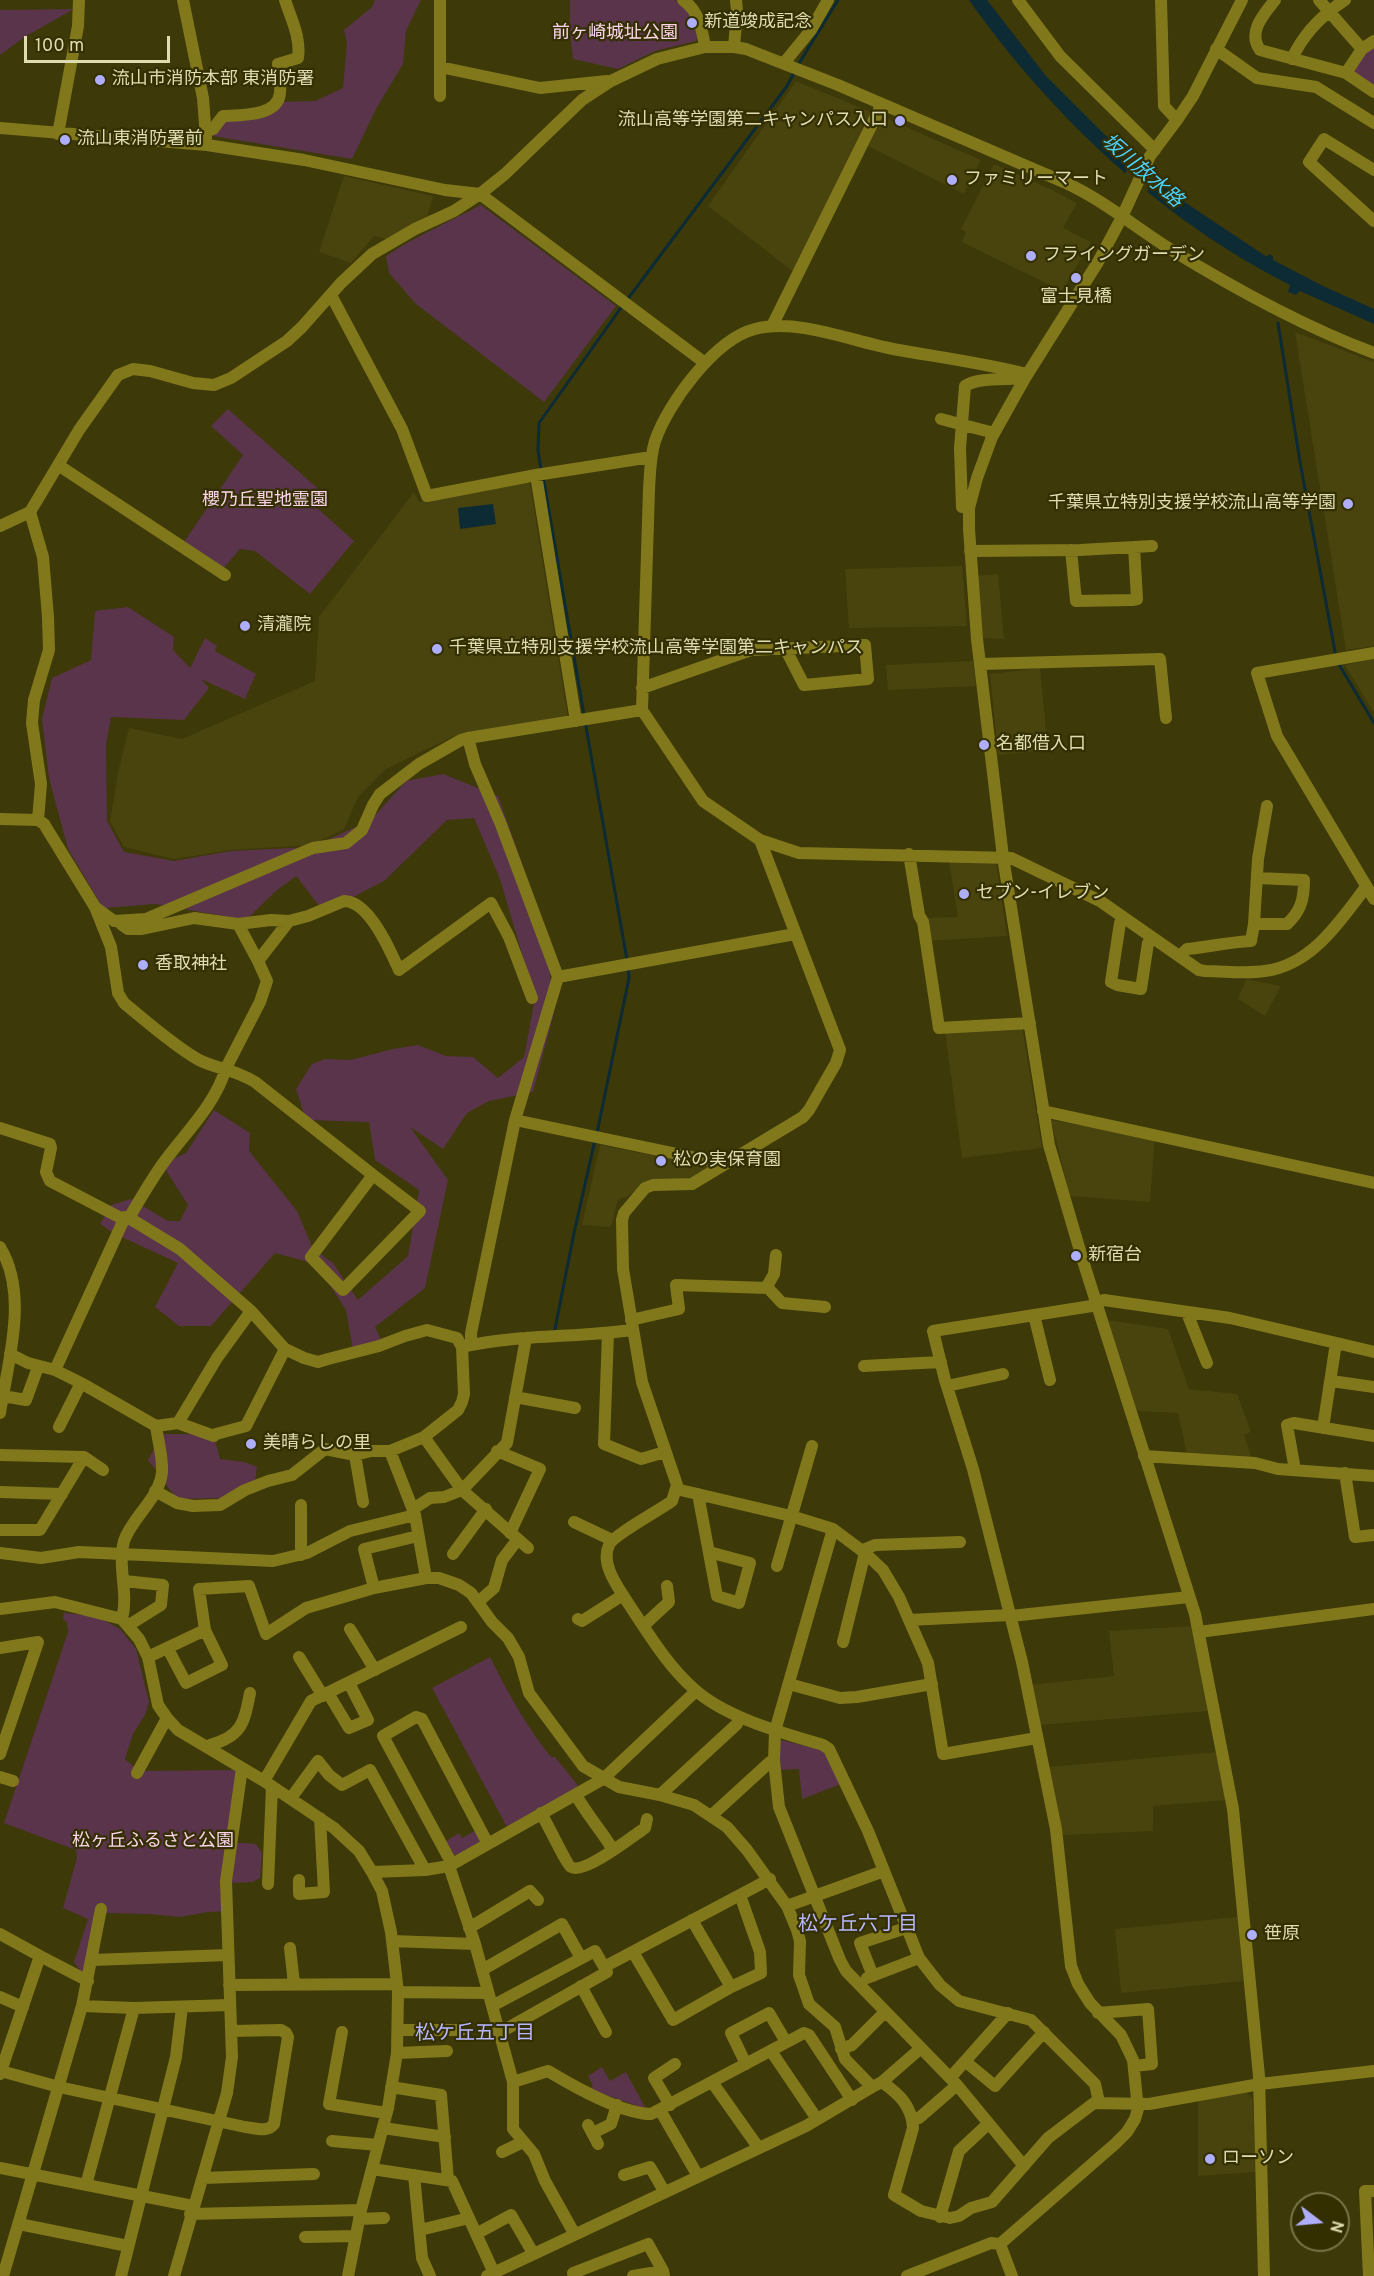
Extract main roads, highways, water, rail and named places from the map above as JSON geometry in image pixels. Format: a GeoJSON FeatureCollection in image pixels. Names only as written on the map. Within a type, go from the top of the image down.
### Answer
{"type":"FeatureCollection","features":[{"type":"Feature","properties":{"kind":"water","name":"坂川放水路"},"geometry":{"type":"Polygon","coordinates":[[[969,0],[987,0],[1046,76],[1104,134],[1155,180],[1267,257],[1269,254],[1273,256],[1273,260],[1374,309],[1374,324],[1300,291],[1296,295],[1288,292],[1290,285],[1243,259],[1198,230],[1154,197],[1113,162],[1036,85],[969,0]]]}},
{"type":"Feature","properties":{"kind":"water"},"geometry":{"type":"Polygon","coordinates":[[[493,504],[496,524],[460,529],[458,508],[493,504]]]}},
{"type":"Feature","properties":{"kind":"waterway"},"geometry":{"type":"LineString","coordinates":[[798,65],[838,0]]}},
{"type":"Feature","properties":{"kind":"waterway"},"geometry":{"type":"LineString","coordinates":[[627,300],[787,86],[795,71]]}},
{"type":"Feature","properties":{"kind":"waterway"},"geometry":{"type":"LineString","coordinates":[[541,469],[538,451],[539,423],[623,305]]}},
{"type":"Feature","properties":{"kind":"waterway"},"geometry":{"type":"LineString","coordinates":[[1278,323],[1300,462],[1336,657]]}},
{"type":"Feature","properties":{"kind":"waterway"},"geometry":{"type":"LineString","coordinates":[[543,476],[584,715]]}},
{"type":"Feature","properties":{"kind":"waterway"},"geometry":{"type":"LineString","coordinates":[[1338,663],[1374,723]]}},
{"type":"Feature","properties":{"kind":"waterway"},"geometry":{"type":"LineString","coordinates":[[585,721],[627,960]]}},
{"type":"Feature","properties":{"kind":"waterway"},"geometry":{"type":"LineString","coordinates":[[597,1133],[629,978],[628,966]]}},
{"type":"Feature","properties":{"kind":"waterway"},"geometry":{"type":"LineString","coordinates":[[555,1329],[595,1140]]}},
{"type":"Feature","properties":{"kind":"place","name":"新道竣成記念"},"geometry":{"type":"Point","coordinates":[692,23]}},
{"type":"Feature","properties":{"kind":"place","name":"流山市消防本部 東消防署"},"geometry":{"type":"Point","coordinates":[100,80]}},
{"type":"Feature","properties":{"kind":"place","name":"流山高等学園第二キャンパス入口"},"geometry":{"type":"Point","coordinates":[900,121]}},
{"type":"Feature","properties":{"kind":"place","name":"流山東消防署前"},"geometry":{"type":"Point","coordinates":[65,140]}},
{"type":"Feature","properties":{"kind":"place","name":"ファミリーマート"},"geometry":{"type":"Point","coordinates":[952,180]}},
{"type":"Feature","properties":{"kind":"place","name":"フライングガーデン"},"geometry":{"type":"Point","coordinates":[1031,256]}},
{"type":"Feature","properties":{"kind":"place","name":"富士見橋"},"geometry":{"type":"Point","coordinates":[1076,278]}},
{"type":"Feature","properties":{"kind":"place","name":"千葉県立特別支援学校流山高等学園"},"geometry":{"type":"Point","coordinates":[1348,504]}},
{"type":"Feature","properties":{"kind":"place","name":"清瀧院"},"geometry":{"type":"Point","coordinates":[245,626]}},
{"type":"Feature","properties":{"kind":"place","name":"千葉県立特別支援学校流山高等学園第二キャンパス"},"geometry":{"type":"Point","coordinates":[437,649]}},
{"type":"Feature","properties":{"kind":"place","name":"名都借入口"},"geometry":{"type":"Point","coordinates":[984,745]}},
{"type":"Feature","properties":{"kind":"place","name":"セブン-イレブン"},"geometry":{"type":"Point","coordinates":[964,894]}},
{"type":"Feature","properties":{"kind":"place","name":"香取神社"},"geometry":{"type":"Point","coordinates":[143,965]}},
{"type":"Feature","properties":{"kind":"place","name":"松の実保育園"},"geometry":{"type":"Point","coordinates":[661,1161]}},
{"type":"Feature","properties":{"kind":"place","name":"新宿台"},"geometry":{"type":"Point","coordinates":[1076,1256]}},
{"type":"Feature","properties":{"kind":"place","name":"美晴らしの里"},"geometry":{"type":"Point","coordinates":[251,1444]}},
{"type":"Feature","properties":{"kind":"place","name":"笹原"},"geometry":{"type":"Point","coordinates":[1252,1935]}},
{"type":"Feature","properties":{"kind":"place","name":"ローソン"},"geometry":{"type":"Point","coordinates":[1210,2159]}},
{"type":"Feature","properties":{"kind":"district","name":"松ケ丘六丁目"},"geometry":{"type":"Point","coordinates":[858,1926]}},
{"type":"Feature","properties":{"kind":"district","name":"松ケ丘五丁目"},"geometry":{"type":"Point","coordinates":[475,2035]}},
{"type":"Feature","properties":{"kind":"park label","name":"前ヶ崎城址公園"},"geometry":{"type":"Point","coordinates":[615,34]}},
{"type":"Feature","properties":{"kind":"park label","name":"櫻乃丘聖地霊園"},"geometry":{"type":"Point","coordinates":[265,501]}},
{"type":"Feature","properties":{"kind":"park label","name":"松ヶ丘ふるさと公園"},"geometry":{"type":"Point","coordinates":[153,1842]}}]}
